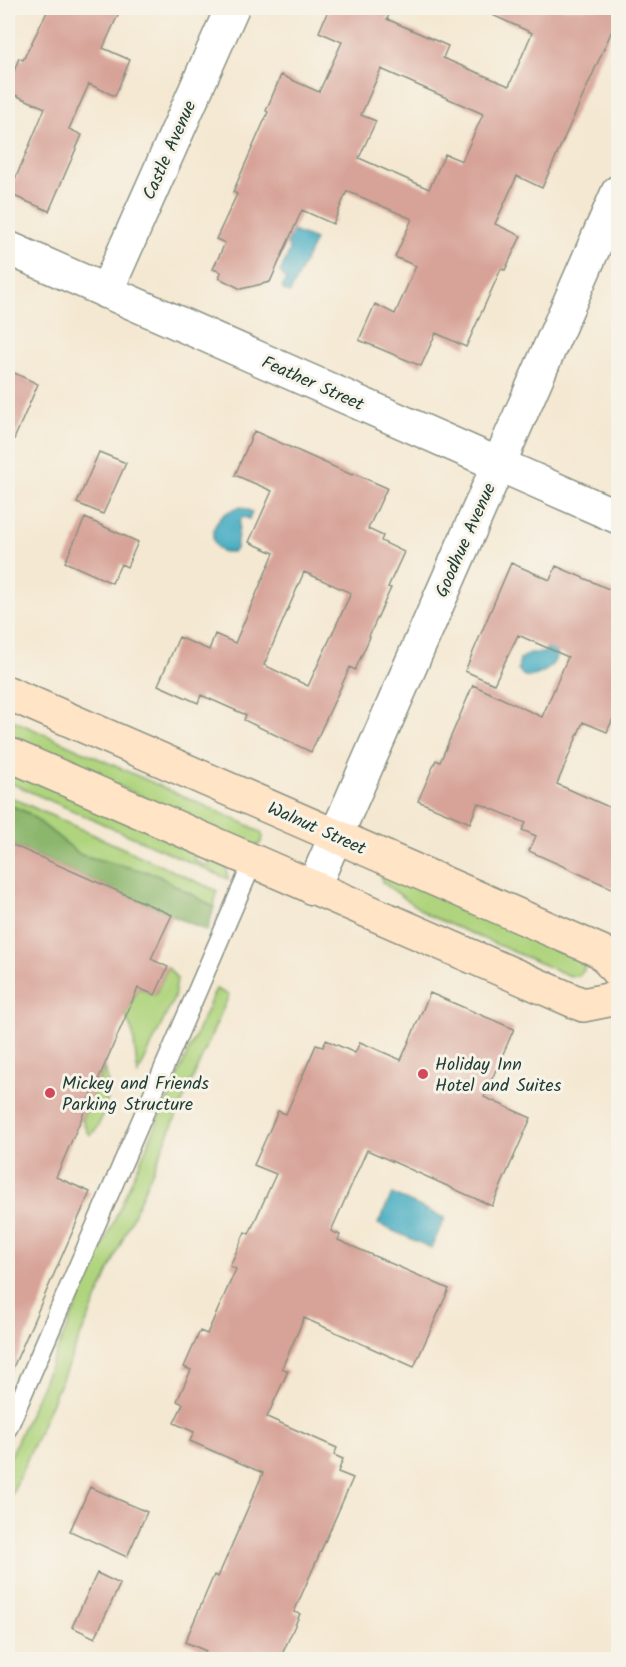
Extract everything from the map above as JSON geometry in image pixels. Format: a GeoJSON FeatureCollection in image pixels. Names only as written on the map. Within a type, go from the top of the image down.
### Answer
{"type":"FeatureCollection","features":[{"type":"Feature","properties":{"kind":"street","name":"Castle Avenue"},"geometry":{"type":"LineString","coordinates":[[106,292],[232,8]]}},
{"type":"Feature","properties":{"kind":"street","name":"Goodhue Avenue"},"geometry":{"type":"LineString","coordinates":[[313,888],[618,192]]}},
{"type":"Feature","properties":{"kind":"street","name":"Feather Street"},"geometry":{"type":"LineString","coordinates":[[8,248],[618,517]]}},
{"type":"Feature","properties":{"kind":"street","name":"Walnut Street"},"geometry":{"type":"LineString","coordinates":[[8,693],[602,952],[618,972]]}},
{"type":"Feature","properties":{"kind":"street"},"geometry":{"type":"LineString","coordinates":[[8,754],[584,1005],[618,998]]}},
{"type":"Feature","properties":{"kind":"lane"},"geometry":{"type":"LineString","coordinates":[[8,1428],[253,862]]}},
{"type":"Feature","properties":{"kind":"green space"},"geometry":{"type":"Polygon","coordinates":[[[8,718],[250,826],[261,833],[263,837],[260,844],[254,847],[8,736],[8,718]]]}},
{"type":"Feature","properties":{"kind":"green space"},"geometry":{"type":"Polygon","coordinates":[[[8,768],[195,850],[194,860],[207,866],[209,859],[226,866],[228,879],[8,782],[8,768]]]}},
{"type":"Feature","properties":{"kind":"green space"},"geometry":{"type":"Polygon","coordinates":[[[8,796],[217,891],[214,907],[155,874],[81,855],[28,813],[8,804],[8,796]]]}},
{"type":"Feature","properties":{"kind":"green space"},"geometry":{"type":"Polygon","coordinates":[[[8,804],[28,813],[81,855],[155,874],[214,907],[207,931],[8,843],[8,804]]]}},
{"type":"Feature","properties":{"kind":"green space"},"geometry":{"type":"Polygon","coordinates":[[[386,874],[579,957],[584,963],[584,970],[579,976],[570,976],[428,915],[382,882],[381,875],[386,874]]]}},
{"type":"Feature","properties":{"kind":"green space"},"geometry":{"type":"Polygon","coordinates":[[[168,967],[177,979],[174,998],[138,1074],[133,1034],[126,1016],[138,988],[155,995],[168,967]]]}},
{"type":"Feature","properties":{"kind":"green space"},"geometry":{"type":"Polygon","coordinates":[[[216,989],[229,995],[8,1503],[8,1462],[216,989]]]}},
{"type":"Feature","properties":{"kind":"green space"},"geometry":{"type":"Polygon","coordinates":[[[105,1067],[108,1086],[106,1105],[91,1135],[87,1132],[82,1119],[105,1067]]]}},
{"type":"Feature","properties":{"kind":"water"},"geometry":{"type":"Polygon","coordinates":[[[292,231],[315,240],[290,293],[284,291],[282,287],[286,279],[280,272],[290,250],[287,244],[292,231]]]}},
{"type":"Feature","properties":{"kind":"water"},"geometry":{"type":"Polygon","coordinates":[[[241,507],[252,512],[249,519],[244,517],[240,520],[236,549],[232,552],[222,552],[216,546],[213,532],[220,518],[233,509],[241,507]]]}},
{"type":"Feature","properties":{"kind":"water"},"geometry":{"type":"Polygon","coordinates":[[[547,647],[557,651],[552,665],[538,674],[528,677],[523,675],[518,669],[520,660],[529,653],[544,653],[547,647]]]}},
{"type":"Feature","properties":{"kind":"water"},"geometry":{"type":"Polygon","coordinates":[[[392,1194],[445,1218],[431,1248],[378,1224],[392,1194]]]}},
{"type":"Feature","properties":{"kind":"building"},"geometry":{"type":"Polygon","coordinates":[[[49,8],[121,8],[103,48],[130,60],[115,96],[89,84],[69,129],[82,135],[49,211],[9,194],[45,108],[8,92],[8,87],[19,58],[23,60],[49,8]]]}},
{"type":"Feature","properties":{"kind":"building"},"geometry":{"type":"Polygon","coordinates":[[[329,8],[392,8],[387,19],[448,46],[443,58],[509,86],[532,33],[477,8],[618,8],[618,17],[542,188],[517,176],[495,224],[521,236],[505,270],[501,269],[466,347],[436,333],[421,366],[359,340],[375,304],[395,314],[416,266],[395,257],[412,219],[347,191],[333,224],[302,210],[270,282],[241,289],[219,278],[221,272],[213,269],[225,243],[216,239],[237,194],[233,192],[268,112],[266,111],[281,75],[319,92],[342,42],[319,32],[329,8]],[[381,69],[361,115],[376,121],[359,158],[429,189],[445,154],[462,161],[483,114],[381,69]]]}},
{"type":"Feature","properties":{"kind":"building"},"geometry":{"type":"Polygon","coordinates":[[[8,370],[38,384],[8,453],[8,370]]]}},
{"type":"Feature","properties":{"kind":"building"},"geometry":{"type":"Polygon","coordinates":[[[254,431],[352,475],[353,473],[387,488],[368,529],[383,536],[381,541],[404,552],[388,587],[391,588],[355,670],[350,667],[311,752],[244,720],[246,715],[201,695],[198,703],[158,685],[179,637],[209,650],[215,634],[235,643],[274,553],[249,542],[272,491],[235,475],[254,431]],[[304,572],[264,665],[308,686],[351,593],[304,572]]]}},
{"type":"Feature","properties":{"kind":"building"},"geometry":{"type":"Polygon","coordinates":[[[99,452],[126,463],[103,514],[77,503],[99,452]]]}},
{"type":"Feature","properties":{"kind":"building"},"geometry":{"type":"Polygon","coordinates":[[[85,518],[138,542],[127,567],[121,564],[112,583],[65,562],[85,518]]]}},
{"type":"Feature","properties":{"kind":"building"},"geometry":{"type":"Polygon","coordinates":[[[511,563],[550,580],[556,566],[618,593],[618,707],[607,732],[583,722],[557,784],[618,811],[618,891],[529,851],[536,836],[522,830],[526,823],[478,803],[470,823],[418,801],[436,760],[440,762],[473,685],[542,717],[568,657],[518,635],[494,684],[465,671],[511,563]]]}},
{"type":"Feature","properties":{"kind":"building","name":"Mickey and Friends Parking Structure"},"geometry":{"type":"Polygon","coordinates":[[[8,843],[172,915],[151,959],[168,967],[155,995],[138,988],[56,1177],[90,1192],[8,1379],[8,843]]]}},
{"type":"Feature","properties":{"kind":"building"},"geometry":{"type":"Polygon","coordinates":[[[430,993],[514,1029],[484,1097],[531,1118],[492,1206],[367,1150],[331,1231],[340,1235],[338,1240],[449,1289],[414,1367],[304,1318],[282,1368],[288,1371],[267,1417],[337,1448],[334,1455],[343,1459],[338,1472],[353,1478],[294,1612],[300,1614],[280,1659],[202,1659],[206,1651],[185,1642],[214,1575],[218,1577],[263,1473],[190,1441],[194,1432],[174,1423],[183,1404],[177,1401],[191,1370],[184,1367],[200,1331],[207,1334],[236,1269],[230,1266],[245,1232],[249,1234],[276,1174],[254,1165],[278,1111],[286,1114],[316,1045],[323,1047],[326,1040],[355,1053],[360,1042],[401,1060],[430,993]]]}},
{"type":"Feature","properties":{"kind":"building"},"geometry":{"type":"Polygon","coordinates":[[[90,1487],[147,1512],[127,1557],[70,1531],[90,1487]]]}},
{"type":"Feature","properties":{"kind":"building"},"geometry":{"type":"Polygon","coordinates":[[[97,1573],[120,1584],[95,1638],[72,1627],[97,1573]]]}},
{"type":"Feature","properties":{"kind":"place","name":"Holiday Inn Hotel and Suites"},"geometry":{"type":"Point","coordinates":[423,1074]}},
{"type":"Feature","properties":{"kind":"place","name":"Mickey and Friends Parking Structure"},"geometry":{"type":"Point","coordinates":[50,1093]}}]}
